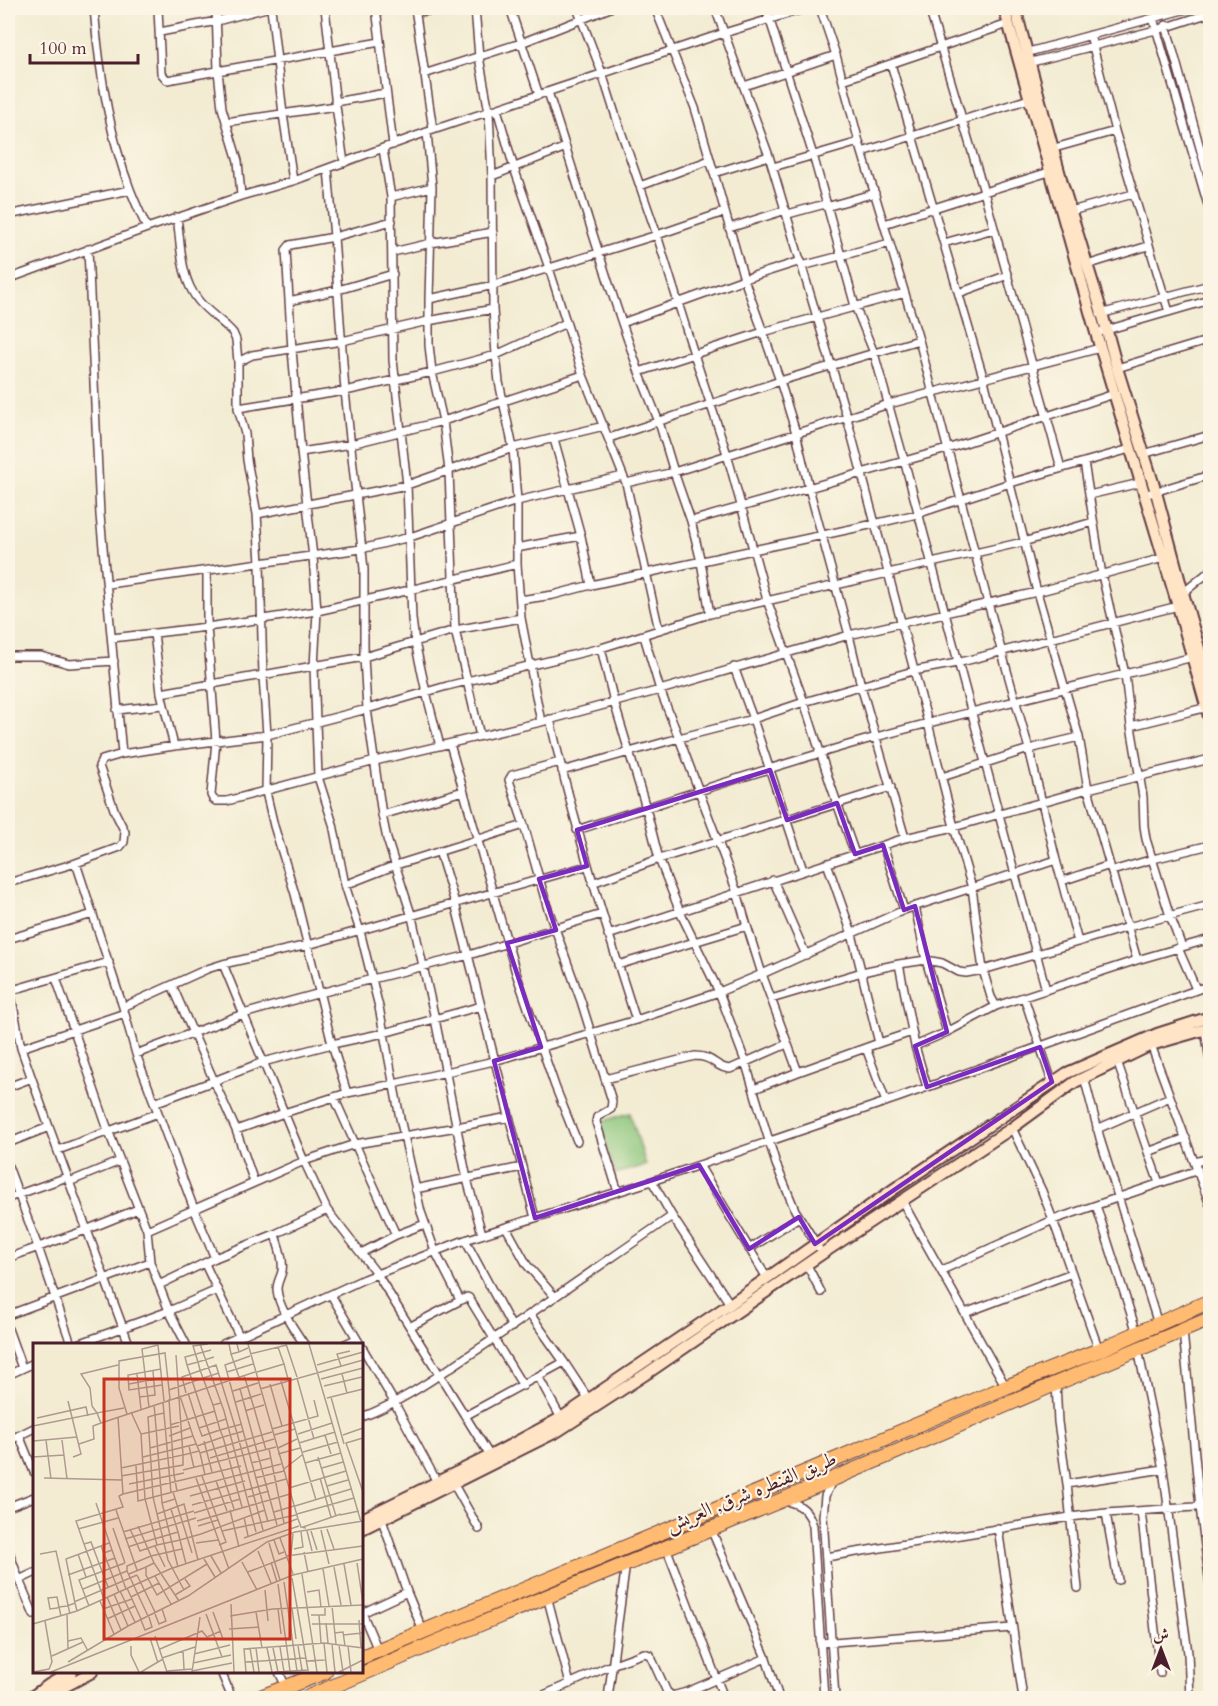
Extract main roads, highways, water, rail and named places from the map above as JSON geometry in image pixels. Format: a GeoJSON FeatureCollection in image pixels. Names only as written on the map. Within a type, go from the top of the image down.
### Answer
{"type":"FeatureCollection","features":[{"type":"Feature","properties":{"kind":"highway","name":"طريق القنطره شرق, العريش"},"geometry":{"type":"LineString","coordinates":[[363,1657],[1099,1350],[1210,1301]]}},
{"type":"Feature","properties":{"kind":"highway","name":"طريق القنطره شرق, العريش"},"geometry":{"type":"LineString","coordinates":[[306,1698],[336,1693],[547,1596],[833,1479],[1210,1319]]}},
{"type":"Feature","properties":{"kind":"highway"},"geometry":{"type":"LineString","coordinates":[[258,1698],[320,1673]]}},
{"type":"Feature","properties":{"kind":"main road"},"geometry":{"type":"LineString","coordinates":[[1004,8],[1008,24],[1024,58],[1049,149],[1049,172],[1091,317],[1101,332],[1117,368],[1156,492],[1210,686]]}},
{"type":"Feature","properties":{"kind":"main road"},"geometry":{"type":"LineString","coordinates":[[1016,8],[1029,99],[1071,212],[1102,313],[1100,348],[1210,713]]}},
{"type":"Feature","properties":{"kind":"main road"},"geometry":{"type":"LineString","coordinates":[[363,1528],[380,1515],[437,1482],[490,1456],[506,1453],[558,1431],[730,1304],[1052,1082],[1210,1009]]}},
{"type":"Feature","properties":{"kind":"main road"},"geometry":{"type":"LineString","coordinates":[[1157,1034],[1210,1017]]}},
{"type":"Feature","properties":{"kind":"main road"},"geometry":{"type":"LineString","coordinates":[[363,1519],[380,1515],[453,1483],[506,1453],[807,1265],[1012,1128],[1075,1082],[1151,1045],[1208,1029]]}},
{"type":"Feature","properties":{"kind":"main road"},"geometry":{"type":"LineString","coordinates":[[30,1698],[65,1673]]}},
{"type":"Feature","properties":{"kind":"main road"},"geometry":{"type":"LineString","coordinates":[[43,1698],[61,1695],[89,1673]]}}]}
